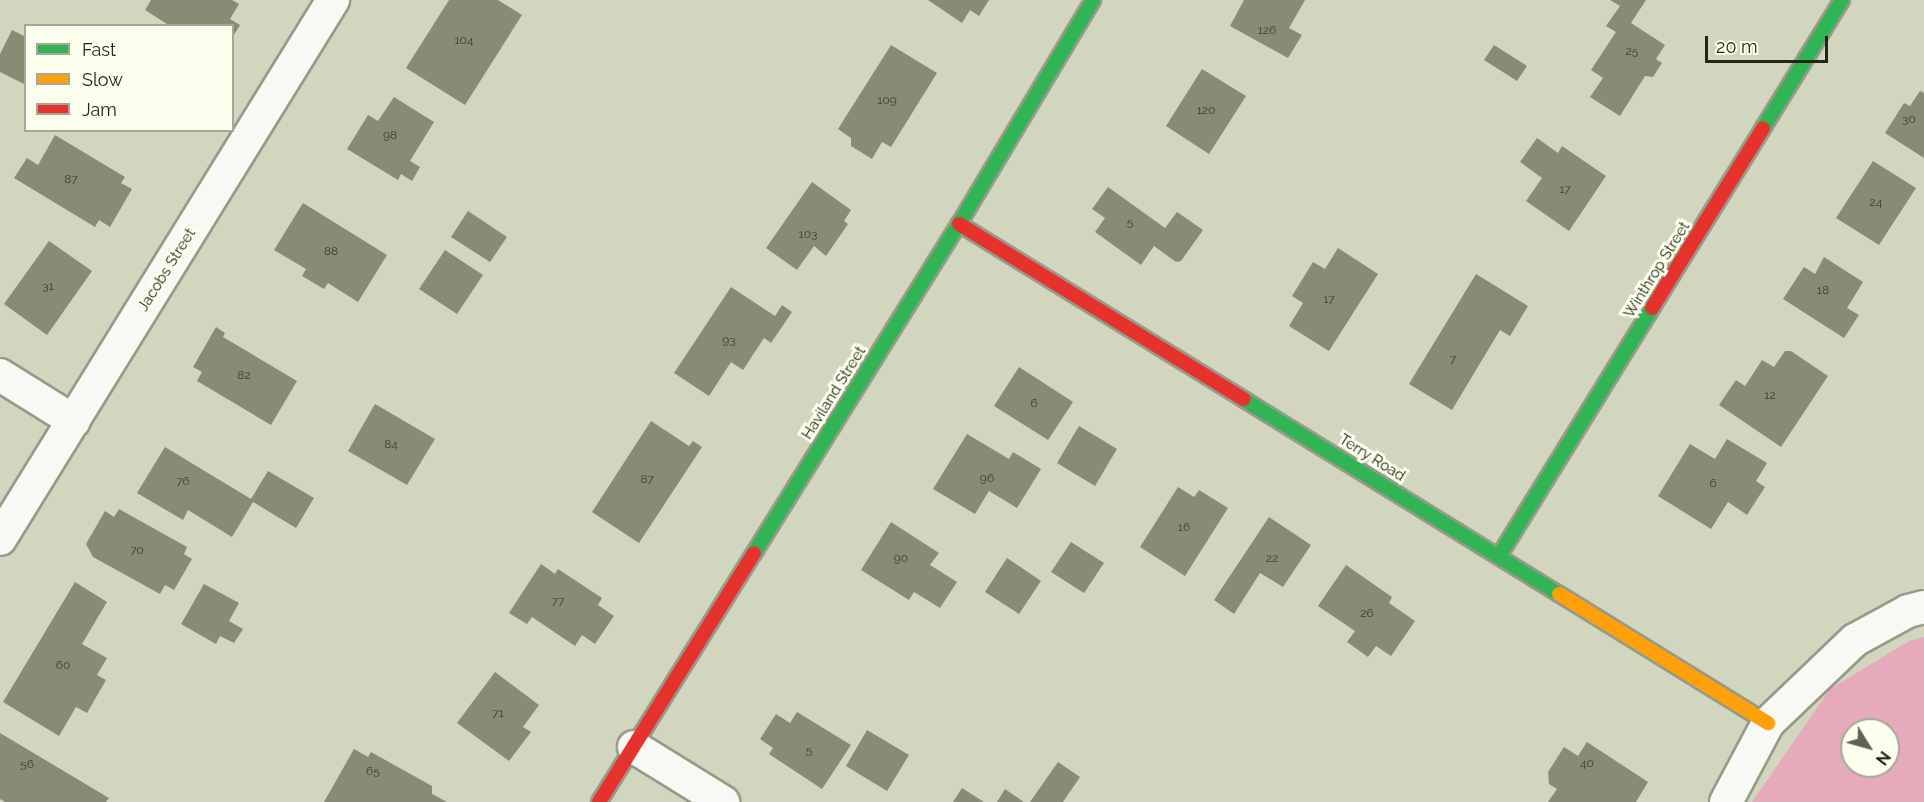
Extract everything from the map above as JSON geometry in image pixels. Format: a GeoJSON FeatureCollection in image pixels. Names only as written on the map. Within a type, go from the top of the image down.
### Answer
{"type":"FeatureCollection","features":[{"type":"Feature","properties":{"kind":"street","name":"Jacobs Street"},"geometry":{"type":"LineString","coordinates":[[0,539],[333,0]]}},
{"type":"Feature","properties":{"kind":"street","name":"Haviland Street"},"geometry":{"type":"LineString","coordinates":[[600,802],[959,224],[1093,0]]}},
{"type":"Feature","properties":{"kind":"street","name":"Winthrop Street"},"geometry":{"type":"LineString","coordinates":[[1499,556],[1842,0]]}},
{"type":"Feature","properties":{"kind":"street","name":"Terry Road"},"geometry":{"type":"LineString","coordinates":[[959,224],[1768,723]]}},
{"type":"Feature","properties":{"kind":"street"},"geometry":{"type":"LineString","coordinates":[[0,375],[74,421]]}},
{"type":"Feature","properties":{"kind":"street"},"geometry":{"type":"LineString","coordinates":[[1726,802],[1768,723],[1855,640],[1908,611],[1924,607]]}},
{"type":"Feature","properties":{"kind":"street"},"geometry":{"type":"LineString","coordinates":[[634,747],[723,802]]}},
{"type":"Feature","properties":{"kind":"shaded area"},"geometry":{"type":"Polygon","coordinates":[[[1924,637],[1924,802],[1752,802],[1830,689],[1909,641],[1924,637]]]}},
{"type":"Feature","properties":{"kind":"building"},"geometry":{"type":"Polygon","coordinates":[[[151,0],[232,0],[239,4],[230,19],[240,25],[234,35],[234,24],[167,24],[145,10],[151,0]]]}},
{"type":"Feature","properties":{"kind":"building"},"geometry":{"type":"Polygon","coordinates":[[[449,0],[498,0],[522,15],[465,105],[406,68],[449,0]]]}},
{"type":"Feature","properties":{"kind":"building"},"geometry":{"type":"Polygon","coordinates":[[[928,0],[989,0],[979,16],[970,10],[962,23],[928,0]]]}},
{"type":"Feature","properties":{"kind":"building"},"geometry":{"type":"Polygon","coordinates":[[[1244,0],[1305,0],[1289,28],[1302,35],[1288,58],[1230,26],[1244,0]]]}},
{"type":"Feature","properties":{"kind":"building"},"geometry":{"type":"Polygon","coordinates":[[[1610,0],[1646,0],[1631,23],[1665,45],[1656,59],[1662,63],[1653,77],[1645,76],[1620,116],[1590,97],[1603,78],[1591,70],[1616,32],[1606,26],[1620,6],[1610,0]]]}},
{"type":"Feature","properties":{"kind":"building"},"geometry":{"type":"Polygon","coordinates":[[[12,30],[24,36],[24,84],[0,72],[0,54],[12,30]]]}},
{"type":"Feature","properties":{"kind":"building"},"geometry":{"type":"Polygon","coordinates":[[[891,45],[937,73],[891,147],[882,142],[872,159],[851,146],[851,138],[838,129],[891,45]]]}},
{"type":"Feature","properties":{"kind":"building"},"geometry":{"type":"Polygon","coordinates":[[[1494,45],[1527,66],[1517,81],[1484,60],[1494,45]]]}},
{"type":"Feature","properties":{"kind":"building"},"geometry":{"type":"Polygon","coordinates":[[[1202,69],[1246,96],[1209,154],[1166,126],[1202,69]]]}},
{"type":"Feature","properties":{"kind":"building"},"geometry":{"type":"Polygon","coordinates":[[[1920,91],[1924,93],[1924,158],[1885,133],[1904,103],[1910,106],[1920,91]]]}},
{"type":"Feature","properties":{"kind":"building"},"geometry":{"type":"Polygon","coordinates":[[[394,97],[434,122],[410,161],[420,167],[412,181],[401,174],[398,180],[347,149],[368,115],[378,121],[394,97]]]}},
{"type":"Feature","properties":{"kind":"building"},"geometry":{"type":"Polygon","coordinates":[[[55,135],[125,177],[121,183],[132,189],[110,227],[99,220],[95,227],[14,178],[27,158],[38,165],[55,135]]]}},
{"type":"Feature","properties":{"kind":"building"},"geometry":{"type":"Polygon","coordinates":[[[1537,138],[1558,153],[1562,146],[1606,176],[1569,231],[1526,201],[1542,178],[1520,162],[1537,138]]]}},
{"type":"Feature","properties":{"kind":"building"},"geometry":{"type":"Polygon","coordinates":[[[1873,161],[1916,188],[1879,245],[1836,218],[1873,161]]]}},
{"type":"Feature","properties":{"kind":"building"},"geometry":{"type":"Polygon","coordinates":[[[812,182],[851,210],[844,221],[848,224],[826,256],[814,246],[797,270],[766,248],[812,182]]]}},
{"type":"Feature","properties":{"kind":"building"},"geometry":{"type":"Polygon","coordinates":[[[1108,187],[1165,228],[1177,212],[1203,230],[1181,261],[1176,262],[1154,246],[1141,265],[1095,232],[1105,218],[1092,209],[1108,187]]]}},
{"type":"Feature","properties":{"kind":"building"},"geometry":{"type":"Polygon","coordinates":[[[303,203],[387,255],[358,302],[328,283],[324,289],[302,276],[306,269],[274,250],[303,203]]]}},
{"type":"Feature","properties":{"kind":"building"},"geometry":{"type":"Polygon","coordinates":[[[468,211],[507,237],[490,262],[451,237],[468,211]]]}},
{"type":"Feature","properties":{"kind":"building"},"geometry":{"type":"Polygon","coordinates":[[[49,241],[92,271],[47,335],[4,304],[49,241]]]}},
{"type":"Feature","properties":{"kind":"building"},"geometry":{"type":"Polygon","coordinates":[[[1338,248],[1378,274],[1329,351],[1289,326],[1303,303],[1292,296],[1313,262],[1325,269],[1338,248]]]}},
{"type":"Feature","properties":{"kind":"building"},"geometry":{"type":"Polygon","coordinates":[[[445,250],[483,275],[457,314],[419,289],[445,250]]]}},
{"type":"Feature","properties":{"kind":"building"},"geometry":{"type":"Polygon","coordinates":[[[1824,257],[1863,282],[1847,308],[1859,315],[1844,338],[1783,299],[1804,267],[1815,274],[1824,257]]]}},
{"type":"Feature","properties":{"kind":"building"},"geometry":{"type":"Polygon","coordinates":[[[1476,274],[1528,306],[1510,336],[1500,330],[1452,410],[1409,384],[1476,274]]]}},
{"type":"Feature","properties":{"kind":"building"},"geometry":{"type":"Polygon","coordinates":[[[731,287],[775,316],[782,305],[792,312],[771,343],[764,338],[743,370],[731,362],[709,396],[674,373],[731,287]]]}},
{"type":"Feature","properties":{"kind":"building"},"geometry":{"type":"Polygon","coordinates":[[[216,327],[225,333],[223,337],[297,381],[271,425],[197,381],[202,372],[193,367],[216,327]]]}},
{"type":"Feature","properties":{"kind":"building"},"geometry":{"type":"Polygon","coordinates":[[[1785,351],[1791,351],[1828,376],[1781,447],[1719,405],[1736,380],[1745,386],[1762,360],[1774,367],[1785,351]]]}},
{"type":"Feature","properties":{"kind":"building"},"geometry":{"type":"Polygon","coordinates":[[[1019,367],[1073,402],[1048,440],[994,406],[1019,367]]]}},
{"type":"Feature","properties":{"kind":"building"},"geometry":{"type":"Polygon","coordinates":[[[375,404],[435,439],[407,485],[348,451],[375,404]]]}},
{"type":"Feature","properties":{"kind":"building"},"geometry":{"type":"Polygon","coordinates":[[[651,421],[689,446],[693,441],[702,447],[639,543],[592,512],[651,421]]]}},
{"type":"Feature","properties":{"kind":"building"},"geometry":{"type":"Polygon","coordinates":[[[1079,426],[1117,449],[1095,486],[1057,463],[1079,426]]]}},
{"type":"Feature","properties":{"kind":"building"},"geometry":{"type":"Polygon","coordinates":[[[967,434],[1009,459],[1013,452],[1041,469],[1017,508],[989,491],[975,514],[933,489],[967,434]]]}},
{"type":"Feature","properties":{"kind":"building"},"geometry":{"type":"Polygon","coordinates":[[[1727,439],[1767,463],[1756,481],[1765,487],[1747,515],[1728,502],[1711,529],[1658,496],[1690,444],[1715,459],[1727,439]]]}},
{"type":"Feature","properties":{"kind":"building"},"geometry":{"type":"Polygon","coordinates":[[[165,447],[251,499],[268,471],[314,498],[296,528],[253,502],[232,537],[188,510],[183,520],[137,493],[165,447]]]}},
{"type":"Feature","properties":{"kind":"building"},"geometry":{"type":"Polygon","coordinates":[[[1178,487],[1194,497],[1199,490],[1228,508],[1185,576],[1140,547],[1178,487]]]}},
{"type":"Feature","properties":{"kind":"building"},"geometry":{"type":"Polygon","coordinates":[[[119,509],[187,547],[184,554],[192,559],[174,590],[165,585],[160,594],[93,557],[86,544],[105,511],[114,517],[119,509]]]}},
{"type":"Feature","properties":{"kind":"building"},"geometry":{"type":"Polygon","coordinates":[[[1269,517],[1311,545],[1283,587],[1260,573],[1234,614],[1214,600],[1269,517]]]}},
{"type":"Feature","properties":{"kind":"building"},"geometry":{"type":"Polygon","coordinates":[[[891,522],[939,553],[930,565],[957,582],[940,608],[914,592],[909,600],[861,570],[891,522]]]}},
{"type":"Feature","properties":{"kind":"building"},"geometry":{"type":"Polygon","coordinates":[[[1071,542],[1104,563],[1084,593],[1051,572],[1071,542]]]}},
{"type":"Feature","properties":{"kind":"building"},"geometry":{"type":"Polygon","coordinates":[[[1007,558],[1041,581],[1019,614],[985,592],[1007,558]]]}},
{"type":"Feature","properties":{"kind":"building"},"geometry":{"type":"Polygon","coordinates":[[[541,564],[555,574],[558,569],[602,598],[598,605],[614,616],[595,644],[582,635],[575,646],[532,617],[527,624],[509,613],[541,564]]]}},
{"type":"Feature","properties":{"kind":"building"},"geometry":{"type":"Polygon","coordinates":[[[1346,565],[1392,597],[1389,603],[1415,621],[1391,656],[1376,646],[1368,657],[1347,642],[1355,631],[1318,606],[1346,565]]]}},
{"type":"Feature","properties":{"kind":"building"},"geometry":{"type":"Polygon","coordinates":[[[75,582],[107,602],[82,644],[107,658],[97,675],[106,680],[87,713],[76,707],[59,736],[3,702],[75,582]]]}},
{"type":"Feature","properties":{"kind":"building"},"geometry":{"type":"Polygon","coordinates":[[[204,584],[239,603],[229,621],[243,629],[234,643],[220,636],[216,644],[181,624],[204,584]]]}},
{"type":"Feature","properties":{"kind":"building"},"geometry":{"type":"Polygon","coordinates":[[[495,672],[539,705],[523,727],[531,732],[509,761],[457,723],[495,672]]]}},
{"type":"Feature","properties":{"kind":"building"},"geometry":{"type":"Polygon","coordinates":[[[797,712],[851,745],[822,789],[769,754],[773,748],[760,739],[776,714],[790,723],[797,712]]]}},
{"type":"Feature","properties":{"kind":"building"},"geometry":{"type":"Polygon","coordinates":[[[867,730],[909,755],[887,791],[846,766],[867,730]]]}},
{"type":"Feature","properties":{"kind":"building"},"geometry":{"type":"Polygon","coordinates":[[[0,733],[109,798],[106,802],[5,802],[0,799],[0,733]]]}},
{"type":"Feature","properties":{"kind":"building"},"geometry":{"type":"Polygon","coordinates":[[[1587,742],[1648,782],[1636,802],[1548,802],[1557,789],[1549,784],[1548,772],[1564,747],[1578,756],[1587,742]]]}},
{"type":"Feature","properties":{"kind":"building"},"geometry":{"type":"Polygon","coordinates":[[[354,749],[368,757],[371,752],[432,786],[432,794],[447,802],[324,802],[354,749]]]}},
{"type":"Feature","properties":{"kind":"building"},"geometry":{"type":"Polygon","coordinates":[[[1058,762],[1080,777],[1063,802],[1030,802],[1058,762]]]}},
{"type":"Feature","properties":{"kind":"building"},"geometry":{"type":"Polygon","coordinates":[[[962,788],[984,802],[953,802],[962,788]]]}},
{"type":"Feature","properties":{"kind":"building"},"geometry":{"type":"Polygon","coordinates":[[[1005,789],[1024,802],[997,802],[1005,789]]]}},
{"type":"Feature","properties":{"kind":"traffic: fast"},"geometry":{"type":"LineString","coordinates":[[754,553],[959,224],[1093,0]]}},
{"type":"Feature","properties":{"kind":"traffic: fast"},"geometry":{"type":"LineString","coordinates":[[1763,128],[1842,0]]}},
{"type":"Feature","properties":{"kind":"traffic: fast"},"geometry":{"type":"LineString","coordinates":[[1499,556],[1652,308]]}},
{"type":"Feature","properties":{"kind":"traffic: fast"},"geometry":{"type":"LineString","coordinates":[[1243,399],[1559,594]]}},
{"type":"Feature","properties":{"kind":"traffic: slow"},"geometry":{"type":"LineString","coordinates":[[1559,594],[1768,723]]}},
{"type":"Feature","properties":{"kind":"traffic: jam"},"geometry":{"type":"LineString","coordinates":[[1652,308],[1763,128]]}},
{"type":"Feature","properties":{"kind":"traffic: jam"},"geometry":{"type":"LineString","coordinates":[[959,224],[1243,399]]}},
{"type":"Feature","properties":{"kind":"traffic: jam"},"geometry":{"type":"LineString","coordinates":[[599,802],[754,553]]}}]}
